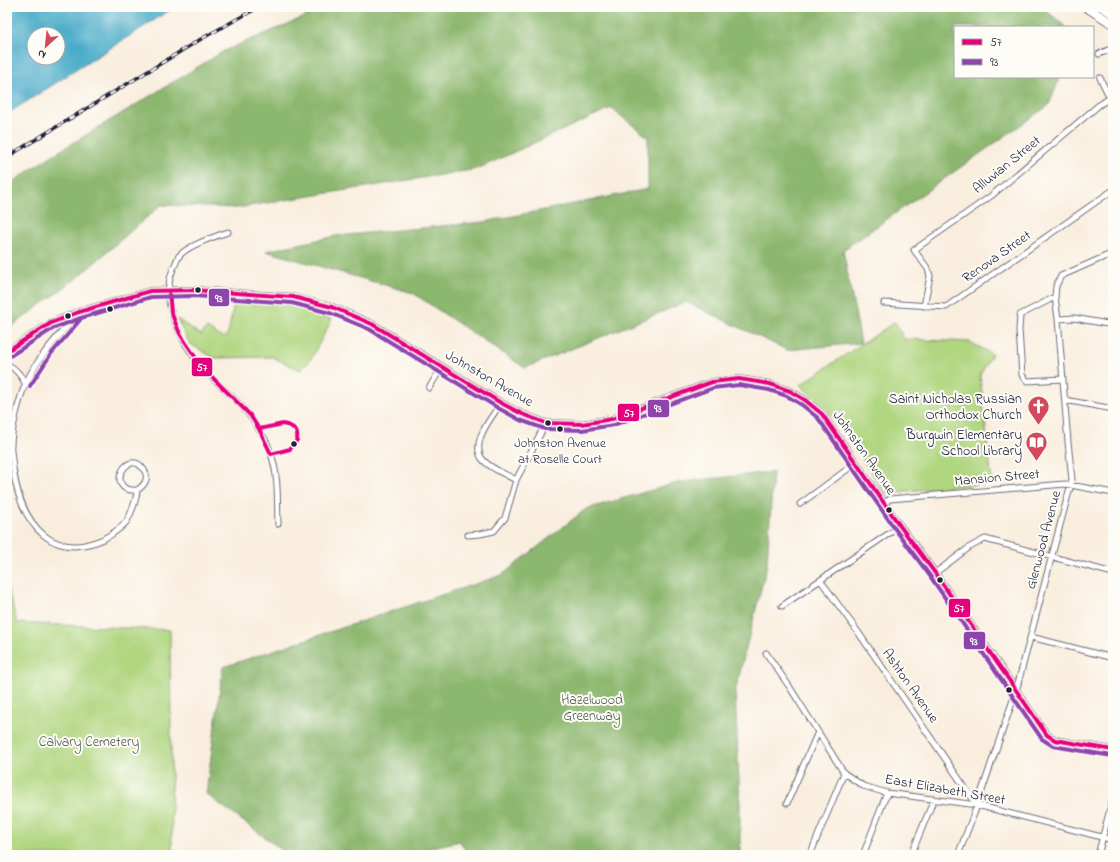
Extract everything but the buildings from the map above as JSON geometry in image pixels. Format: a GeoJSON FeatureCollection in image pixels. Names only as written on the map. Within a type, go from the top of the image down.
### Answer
{"type":"FeatureCollection","features":[{"type":"Feature","properties":{"kind":"main road"},"geometry":{"type":"LineString","coordinates":[[1086,7],[1113,24]]}},
{"type":"Feature","properties":{"kind":"main road"},"geometry":{"type":"LineString","coordinates":[[1102,7],[1113,14]]}},
{"type":"Feature","properties":{"kind":"street"},"geometry":{"type":"LineString","coordinates":[[1099,54],[1113,48]]}},
{"type":"Feature","properties":{"kind":"street"},"geometry":{"type":"LineString","coordinates":[[1100,78],[1111,97]]}},
{"type":"Feature","properties":{"kind":"street","name":"Alluvian Street"},"geometry":{"type":"LineString","coordinates":[[924,306],[930,276],[928,269],[914,250],[991,196],[1111,97]]}},
{"type":"Feature","properties":{"kind":"street","name":"Renova Street"},"geometry":{"type":"LineString","coordinates":[[884,303],[946,308],[1113,190]]}},
{"type":"Feature","properties":{"kind":"street"},"geometry":{"type":"LineString","coordinates":[[228,232],[190,248],[180,255],[172,271],[169,291],[171,312],[180,334],[202,367],[250,416],[259,429],[271,454],[277,483],[278,524]]}},
{"type":"Feature","properties":{"kind":"street","name":"Glenwood Avenue"},"geometry":{"type":"LineString","coordinates":[[958,855],[977,805],[1016,691],[1072,480],[1055,297],[1056,286],[1061,276],[1113,253]]}},
{"type":"Feature","properties":{"kind":"street","name":"Johnston Avenue"},"geometry":{"type":"LineString","coordinates":[[7,351],[52,323],[79,312],[150,291],[194,290],[293,297],[332,307],[372,324],[501,403],[522,414],[546,423],[582,424],[612,419],[712,382],[739,379],[770,384],[790,391],[805,400],[822,414],[900,526],[935,573],[1047,735],[1053,739],[1113,750]]}},
{"type":"Feature","properties":{"kind":"street"},"geometry":{"type":"LineString","coordinates":[[1055,297],[1020,315],[1019,330],[1023,377],[1027,381],[1063,379]]}},
{"type":"Feature","properties":{"kind":"street"},"geometry":{"type":"LineString","coordinates":[[79,312],[46,350],[25,383],[10,445],[20,499],[35,525],[45,536],[60,544],[76,546],[94,544],[112,534],[126,522],[137,497],[137,490]]}},
{"type":"Feature","properties":{"kind":"street"},"geometry":{"type":"LineString","coordinates":[[1058,319],[1077,318],[1113,324]]}},
{"type":"Feature","properties":{"kind":"street"},"geometry":{"type":"LineString","coordinates":[[7,364],[13,367],[21,375],[25,383]]}},
{"type":"Feature","properties":{"kind":"street"},"geometry":{"type":"LineString","coordinates":[[429,388],[442,367]]}},
{"type":"Feature","properties":{"kind":"street"},"geometry":{"type":"LineString","coordinates":[[1065,400],[1113,409]]}},
{"type":"Feature","properties":{"kind":"street"},"geometry":{"type":"LineString","coordinates":[[501,403],[481,433],[478,442],[479,452],[482,460],[516,480]]}},
{"type":"Feature","properties":{"kind":"street"},"geometry":{"type":"LineString","coordinates":[[468,534],[480,534],[494,531],[505,518],[516,480],[546,423]]}},
{"type":"Feature","properties":{"kind":"street"},"geometry":{"type":"LineString","coordinates":[[800,504],[856,463]]}},
{"type":"Feature","properties":{"kind":"street"},"geometry":{"type":"LineString","coordinates":[[128,464],[137,464],[144,469],[146,473],[146,481],[144,485],[137,490],[128,489],[121,483],[120,474],[128,464]]}},
{"type":"Feature","properties":{"kind":"street","name":"Mansion Street"},"geometry":{"type":"LineString","coordinates":[[884,503],[890,499],[1025,487],[1071,485],[1113,493]]}},
{"type":"Feature","properties":{"kind":"street"},"geometry":{"type":"LineString","coordinates":[[782,606],[900,526]]}},
{"type":"Feature","properties":{"kind":"street"},"geometry":{"type":"LineString","coordinates":[[935,573],[970,547],[985,539],[1113,573]]}},
{"type":"Feature","properties":{"kind":"street","name":"Ashton Avenue"},"geometry":{"type":"LineString","coordinates":[[821,581],[858,632],[977,805]]}},
{"type":"Feature","properties":{"kind":"street"},"geometry":{"type":"LineString","coordinates":[[1031,637],[1113,658]]}},
{"type":"Feature","properties":{"kind":"street","name":"East Elizabeth Street"},"geometry":{"type":"LineString","coordinates":[[766,653],[789,686],[844,773],[863,786],[888,793],[977,805],[1113,840]]}},
{"type":"Feature","properties":{"kind":"street"},"geometry":{"type":"LineString","coordinates":[[787,803],[818,732]]}},
{"type":"Feature","properties":{"kind":"street"},"geometry":{"type":"LineString","coordinates":[[810,855],[844,773]]}},
{"type":"Feature","properties":{"kind":"street"},"geometry":{"type":"LineString","coordinates":[[863,855],[888,793]]}},
{"type":"Feature","properties":{"kind":"street"},"geometry":{"type":"LineString","coordinates":[[1098,855],[1113,798]]}},
{"type":"Feature","properties":{"kind":"street"},"geometry":{"type":"LineString","coordinates":[[911,855],[934,799]]}},
{"type":"Feature","properties":{"kind":"green space"},"geometry":{"type":"Polygon","coordinates":[[[328,7],[1042,7],[1065,26],[954,26],[954,78],[1060,78],[1049,105],[843,250],[861,343],[787,350],[686,302],[525,368],[413,293],[266,251],[336,236],[484,222],[648,189],[648,137],[611,108],[477,169],[236,208],[161,205],[77,278],[7,330],[7,186],[45,160],[224,51],[328,7]]]}},
{"type":"Feature","properties":{"kind":"green space"},"geometry":{"type":"Polygon","coordinates":[[[235,299],[278,301],[332,319],[311,359],[301,370],[272,357],[214,358],[189,343],[177,319],[201,335],[207,328],[223,338],[228,333],[235,299]]]}},
{"type":"Feature","properties":{"kind":"green space"},"geometry":{"type":"Polygon","coordinates":[[[895,322],[904,339],[970,342],[992,354],[980,375],[992,483],[885,493],[844,431],[826,408],[800,385],[895,322]]]}},
{"type":"Feature","properties":{"kind":"green space","name":"Hazelwood Greenway"},"geometry":{"type":"Polygon","coordinates":[[[773,472],[767,565],[735,692],[740,805],[740,855],[468,855],[460,841],[397,855],[289,855],[206,794],[223,667],[502,575],[586,509],[680,482],[773,472]]]}},
{"type":"Feature","properties":{"kind":"green space","name":"Calvary Cemetery"},"geometry":{"type":"Polygon","coordinates":[[[7,586],[17,623],[170,630],[172,855],[7,855],[7,586]]]}},
{"type":"Feature","properties":{"kind":"water"},"geometry":{"type":"Polygon","coordinates":[[[7,7],[175,7],[7,114],[7,7]]]}},
{"type":"Feature","properties":{"kind":"railway"},"geometry":{"type":"LineString","coordinates":[[7,157],[201,39],[259,7]]}},
{"type":"Feature","properties":{"kind":"transit line","name":"57"},"geometry":{"type":"LineString","coordinates":[[7,351],[51,323],[79,312],[150,291],[194,290],[293,297],[332,307],[372,324],[501,403],[522,414],[546,423],[582,424],[612,419],[712,382],[739,379],[770,384],[790,391],[805,400],[822,414],[900,526],[935,573],[1047,735],[1055,740],[1113,750]]}},
{"type":"Feature","properties":{"kind":"transit line","name":"57"},"geometry":{"type":"LineString","coordinates":[[169,291],[171,312],[180,334],[202,367],[250,415],[259,429]]}},
{"type":"Feature","properties":{"kind":"transit line","name":"93"},"geometry":{"type":"LineString","coordinates":[[10,356],[54,328],[81,318],[151,297],[194,296],[292,303],[330,313],[369,329],[498,408],[520,420],[545,429],[582,430],[614,425],[713,388],[739,385],[769,390],[787,396],[802,405],[818,418],[895,529],[930,576],[1042,739],[1053,746],[1112,756]]}},
{"type":"Feature","properties":{"kind":"transit line","name":"93"},"geometry":{"type":"LineString","coordinates":[[30,386],[51,354],[80,320]]}},
{"type":"Feature","properties":{"kind":"transit line","name":"57"},"geometry":{"type":"LineString","coordinates":[[283,424],[296,431],[297,440],[290,449],[271,454],[259,429],[283,424]]}},
{"type":"Feature","properties":{"kind":"place","name":"Saint Nicholas Russian Orthodox Church"},"geometry":{"type":"Point","coordinates":[1038,426]}},
{"type":"Feature","properties":{"kind":"place","name":"Johnston Avenue at Roselle Court"},"geometry":{"type":"Point","coordinates":[560,429]}},
{"type":"Feature","properties":{"kind":"place","name":"Burgwin Elementary School Library"},"geometry":{"type":"Point","coordinates":[1037,462]}}]}
